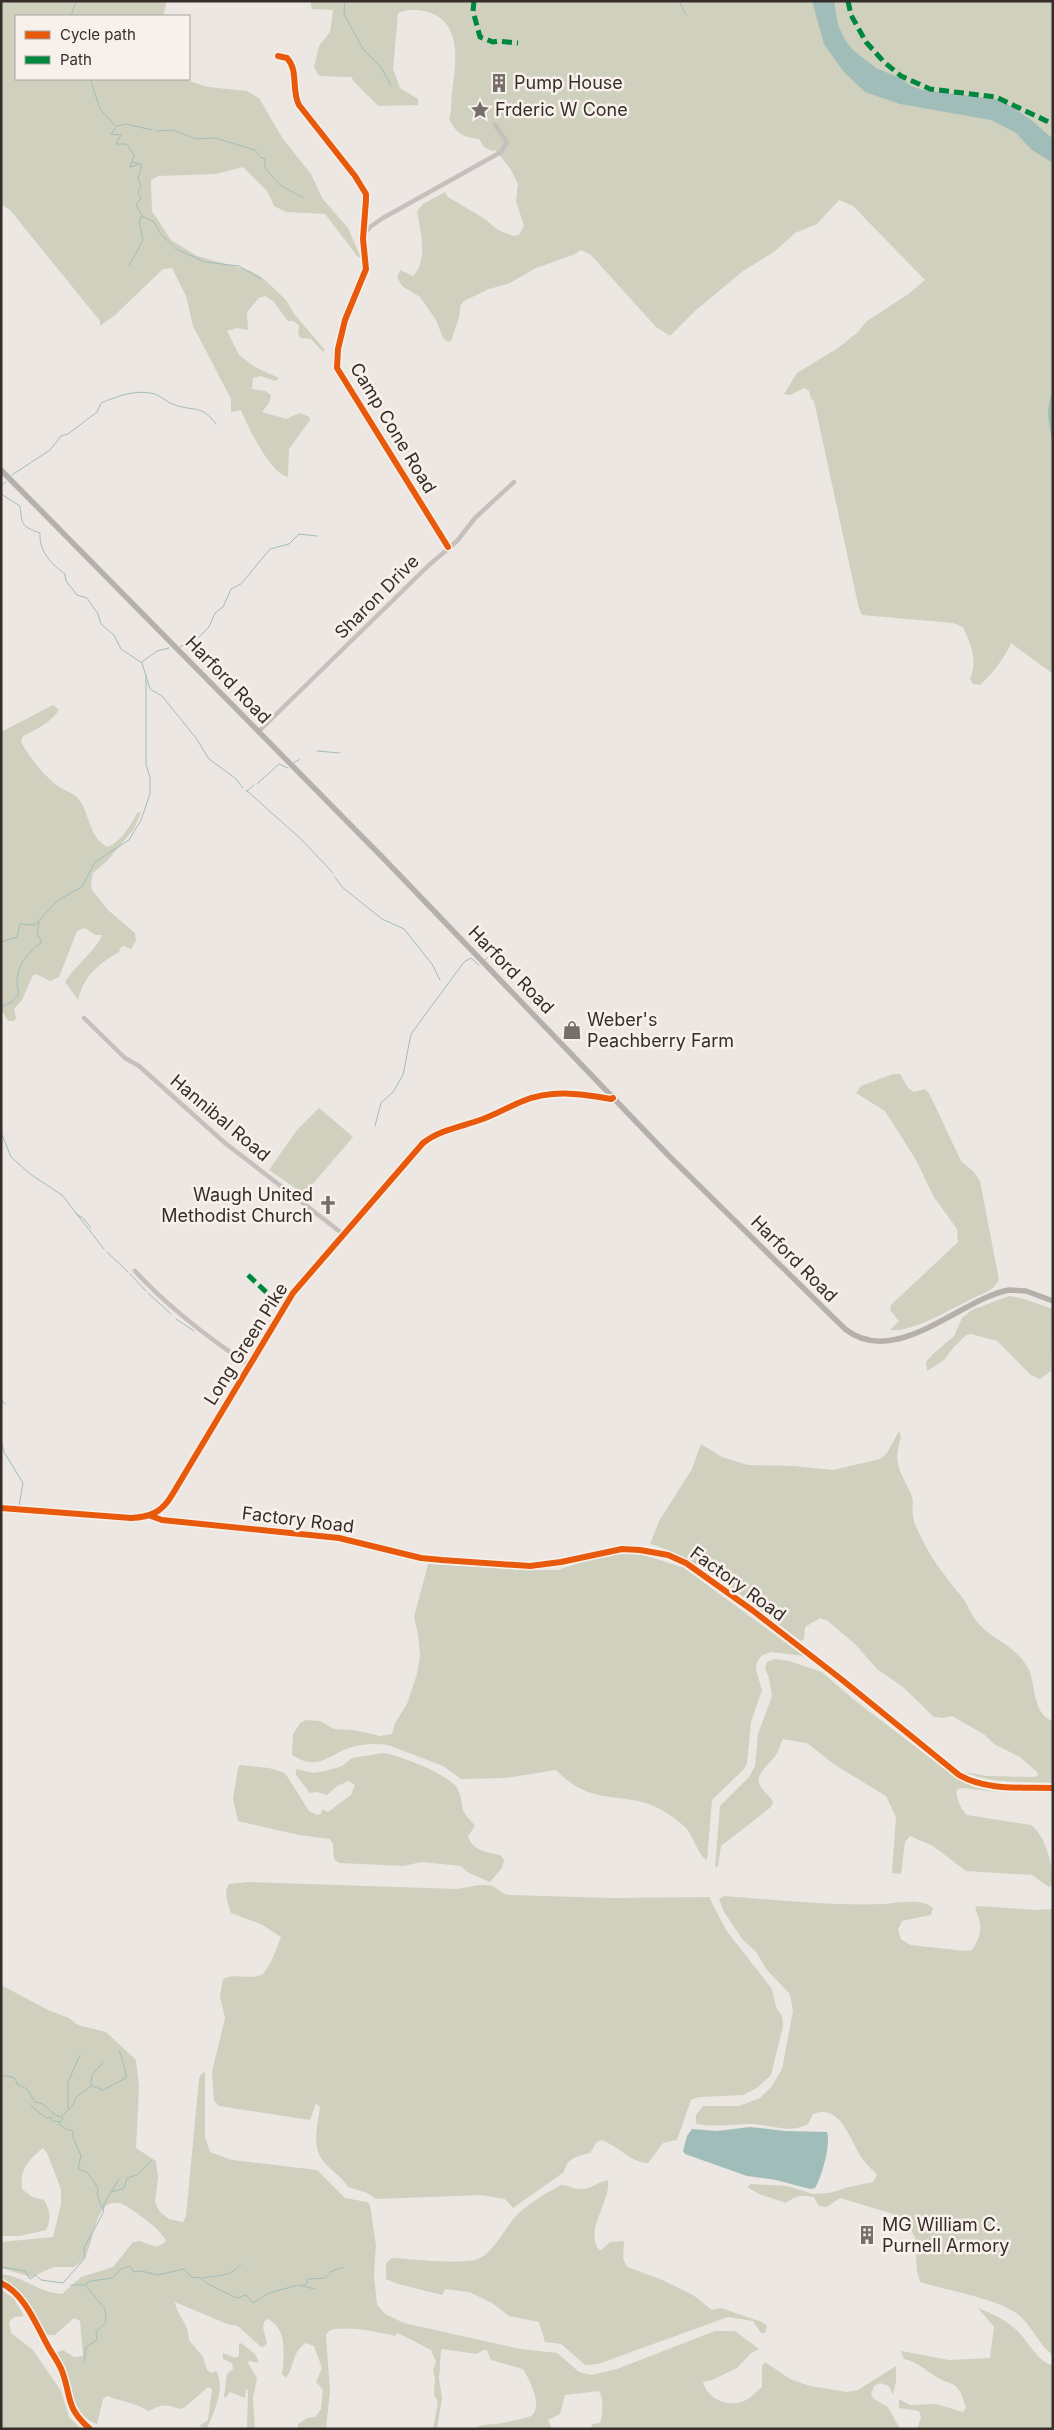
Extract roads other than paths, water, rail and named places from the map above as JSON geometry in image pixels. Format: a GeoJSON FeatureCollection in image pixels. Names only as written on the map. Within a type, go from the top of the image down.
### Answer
{"type":"FeatureCollection","features":[{"type":"Feature","properties":{"kind":"main road","name":"Harford Road"},"geometry":{"type":"LineString","coordinates":[[1,470],[375,850],[613,1098],[845,1329],[856,1337],[882,1340],[906,1336],[1009,1290],[1026,1291],[1053,1301]]}},
{"type":"Feature","properties":{"kind":"street","name":"Camp Cone Road"},"geometry":{"type":"LineString","coordinates":[[278,56],[286,58],[292,67],[294,96],[299,105],[355,176],[366,194],[364,236],[366,270],[345,320],[338,349],[337,368],[448,547]]}},
{"type":"Feature","properties":{"kind":"street"},"geometry":{"type":"LineString","coordinates":[[364,236],[370,227],[382,218],[501,152],[507,142],[495,125]]}},
{"type":"Feature","properties":{"kind":"street","name":"Sharon Drive"},"geometry":{"type":"LineString","coordinates":[[258,732],[460,537],[475,518],[514,482]]}},
{"type":"Feature","properties":{"kind":"street","name":"Hannibal Road"},"geometry":{"type":"LineString","coordinates":[[84,1018],[125,1058],[139,1066],[225,1144],[343,1234]]}},
{"type":"Feature","properties":{"kind":"street","name":"Long Green Pike"},"geometry":{"type":"LineString","coordinates":[[151,1516],[162,1509],[169,1500],[293,1293],[419,1147],[437,1134],[486,1118],[523,1101],[544,1095],[573,1093],[610,1100],[613,1098]]}},
{"type":"Feature","properties":{"kind":"street"},"geometry":{"type":"LineString","coordinates":[[135,1270],[151,1289],[194,1327],[249,1364]]}},
{"type":"Feature","properties":{"kind":"street"},"geometry":{"type":"LineString","coordinates":[[1,1508],[131,1518],[151,1516]]}},
{"type":"Feature","properties":{"kind":"street","name":"Factory Road"},"geometry":{"type":"LineString","coordinates":[[151,1516],[162,1520],[339,1538],[411,1555],[442,1560],[530,1566],[622,1549],[668,1555],[686,1563],[752,1610],[841,1679],[959,1775],[989,1786],[1053,1788]]}},
{"type":"Feature","properties":{"kind":"street"},"geometry":{"type":"LineString","coordinates":[[1,2283],[15,2292],[25,2304],[62,2370],[70,2406],[77,2417],[90,2429]]}},
{"type":"Feature","properties":{"kind":"water"},"geometry":{"type":"Polygon","coordinates":[[[812,1],[834,1],[838,25],[845,40],[853,50],[876,68],[923,90],[1001,100],[1030,119],[1053,139],[1053,163],[1032,150],[1016,133],[991,120],[900,104],[865,92],[843,71],[824,44],[812,1]]]}},
{"type":"Feature","properties":{"kind":"water"},"geometry":{"type":"Polygon","coordinates":[[[1053,391],[1053,446],[1048,412],[1053,391]]]}},
{"type":"Feature","properties":{"kind":"water"},"geometry":{"type":"Polygon","coordinates":[[[750,2127],[785,2131],[827,2132],[828,2144],[825,2160],[815,2188],[810,2189],[776,2180],[747,2176],[685,2154],[683,2151],[687,2136],[692,2129],[717,2131],[750,2127]]]}},
{"type":"Feature","properties":{"kind":"waterway"},"geometry":{"type":"LineString","coordinates":[[71,15],[76,1]]}},
{"type":"Feature","properties":{"kind":"waterway"},"geometry":{"type":"LineString","coordinates":[[345,1],[344,14],[363,49],[381,67],[391,86]]}},
{"type":"Feature","properties":{"kind":"waterway"},"geometry":{"type":"LineString","coordinates":[[679,1],[686,15]]}},
{"type":"Feature","properties":{"kind":"waterway"},"geometry":{"type":"LineString","coordinates":[[90,80],[100,109],[116,126]]}},
{"type":"Feature","properties":{"kind":"waterway"},"geometry":{"type":"LineString","coordinates":[[137,165],[130,167],[134,155],[127,144],[116,144],[121,135],[111,134],[117,126],[126,124],[152,130]]}},
{"type":"Feature","properties":{"kind":"waterway"},"geometry":{"type":"LineString","coordinates":[[157,131],[173,130],[196,139],[215,138],[255,150],[261,158],[265,158],[265,168],[280,185],[303,198]]}},
{"type":"Feature","properties":{"kind":"waterway"},"geometry":{"type":"LineString","coordinates":[[133,162],[142,165],[138,178],[141,186],[138,192],[141,198],[136,205],[142,216],[154,222],[160,233],[176,249],[205,262],[239,266],[261,279]]}},
{"type":"Feature","properties":{"kind":"waterway"},"geometry":{"type":"LineString","coordinates":[[129,266],[143,240],[139,221],[142,216]]}},
{"type":"Feature","properties":{"kind":"waterway"},"geometry":{"type":"LineString","coordinates":[[12,475],[50,450],[61,436],[68,434],[97,412],[101,403],[127,394],[141,392],[155,394],[172,404],[202,411],[216,424]]}},
{"type":"Feature","properties":{"kind":"waterway"},"geometry":{"type":"LineString","coordinates":[[1,486],[6,482]]}},
{"type":"Feature","properties":{"kind":"waterway"},"geometry":{"type":"LineString","coordinates":[[1,494],[20,506],[24,524],[40,533],[40,540],[47,556],[65,574],[66,581],[77,595],[87,598],[98,614],[101,624],[114,635],[121,649],[142,663],[150,689],[162,696],[196,738],[209,759],[235,778],[243,788]]}},
{"type":"Feature","properties":{"kind":"waterway"},"geometry":{"type":"LineString","coordinates":[[180,647],[199,637],[209,627],[215,613],[223,607],[231,589],[241,584],[270,549],[289,544],[299,534],[317,536]]}},
{"type":"Feature","properties":{"kind":"waterway"},"geometry":{"type":"LineString","coordinates":[[142,662],[157,651],[169,648]]}},
{"type":"Feature","properties":{"kind":"waterway"},"geometry":{"type":"LineString","coordinates":[[1,942],[17,937],[20,924],[35,925],[58,900],[82,887],[95,862],[129,840],[141,820],[150,794],[150,778],[146,764],[146,675]]}},
{"type":"Feature","properties":{"kind":"waterway"},"geometry":{"type":"LineString","coordinates":[[317,751],[340,753]]}},
{"type":"Feature","properties":{"kind":"waterway"},"geometry":{"type":"LineString","coordinates":[[294,763],[300,759]]}},
{"type":"Feature","properties":{"kind":"waterway"},"geometry":{"type":"LineString","coordinates":[[257,784],[279,764],[288,768]]}},
{"type":"Feature","properties":{"kind":"waterway"},"geometry":{"type":"LineString","coordinates":[[247,791],[254,785]]}},
{"type":"Feature","properties":{"kind":"waterway"},"geometry":{"type":"LineString","coordinates":[[246,790],[302,840],[333,873]]}},
{"type":"Feature","properties":{"kind":"waterway"},"geometry":{"type":"LineString","coordinates":[[335,877],[342,887],[382,919],[404,929],[432,964],[440,980]]}},
{"type":"Feature","properties":{"kind":"waterway"},"geometry":{"type":"LineString","coordinates":[[1,1007],[12,1002],[19,993],[17,985],[19,970],[25,958],[42,942],[37,934],[39,922]]}},
{"type":"Feature","properties":{"kind":"waterway"},"geometry":{"type":"LineString","coordinates":[[485,960],[488,957]]}},
{"type":"Feature","properties":{"kind":"waterway"},"geometry":{"type":"LineString","coordinates":[[375,1126],[381,1103],[393,1092],[403,1075],[411,1034],[464,962],[471,958],[479,965]]}},
{"type":"Feature","properties":{"kind":"waterway"},"geometry":{"type":"LineString","coordinates":[[1,1132],[11,1157],[30,1174],[62,1195],[104,1249]]}},
{"type":"Feature","properties":{"kind":"waterway"},"geometry":{"type":"LineString","coordinates":[[76,1214],[83,1218],[91,1228]]}},
{"type":"Feature","properties":{"kind":"waterway"},"geometry":{"type":"LineString","coordinates":[[107,1252],[128,1272]]}},
{"type":"Feature","properties":{"kind":"waterway"},"geometry":{"type":"LineString","coordinates":[[130,1274],[146,1291]]}},
{"type":"Feature","properties":{"kind":"waterway"},"geometry":{"type":"LineString","coordinates":[[148,1293],[171,1314]]}},
{"type":"Feature","properties":{"kind":"waterway"},"geometry":{"type":"LineString","coordinates":[[176,1319],[194,1331]]}},
{"type":"Feature","properties":{"kind":"waterway"},"geometry":{"type":"LineString","coordinates":[[1,1399],[5,1404]]}},
{"type":"Feature","properties":{"kind":"waterway"},"geometry":{"type":"LineString","coordinates":[[1,1440],[4,1452],[23,1483],[19,1506]]}},
{"type":"Feature","properties":{"kind":"waterway"},"geometry":{"type":"LineString","coordinates":[[92,2086],[103,2090],[126,2078],[119,2050]]}},
{"type":"Feature","properties":{"kind":"waterway"},"geometry":{"type":"LineString","coordinates":[[68,2108],[68,2082],[80,2055]]}},
{"type":"Feature","properties":{"kind":"waterway"},"geometry":{"type":"LineString","coordinates":[[91,2085],[92,2075],[103,2062]]}},
{"type":"Feature","properties":{"kind":"waterway"},"geometry":{"type":"LineString","coordinates":[[1,2075],[15,2078],[17,2084],[27,2089],[35,2102],[42,2104],[60,2117]]}},
{"type":"Feature","properties":{"kind":"waterway"},"geometry":{"type":"LineString","coordinates":[[91,2086],[75,2098],[74,2104],[61,2117],[63,2119],[59,2124],[73,2131],[73,2137],[81,2156],[78,2169],[87,2172],[98,2188],[97,2194],[102,2208]]}},
{"type":"Feature","properties":{"kind":"waterway"},"geometry":{"type":"LineString","coordinates":[[31,2106],[46,2118],[51,2117],[52,2121],[61,2122]]}},
{"type":"Feature","properties":{"kind":"waterway"},"geometry":{"type":"LineString","coordinates":[[112,2192],[124,2188],[127,2178],[137,2175],[151,2161]]}},
{"type":"Feature","properties":{"kind":"waterway"},"geometry":{"type":"LineString","coordinates":[[1,2267],[25,2271],[30,2279],[36,2275],[41,2280],[63,2283],[85,2258],[84,2248],[103,2213],[104,2204],[119,2179]]}},
{"type":"Feature","properties":{"kind":"waterway"},"geometry":{"type":"LineString","coordinates":[[203,2278],[227,2274],[241,2264]]}},
{"type":"Feature","properties":{"kind":"waterway"},"geometry":{"type":"LineString","coordinates":[[71,2285],[84,2285],[91,2281],[113,2278],[119,2270],[130,2266],[134,2272],[141,2271],[158,2275],[184,2269],[191,2277],[201,2278],[208,2284],[237,2298],[246,2295],[253,2303],[269,2293],[298,2285],[315,2289]]}},
{"type":"Feature","properties":{"kind":"waterway"},"geometry":{"type":"LineString","coordinates":[[303,2285],[306,2285],[308,2279],[325,2278],[332,2271],[344,2267]]}},
{"type":"Feature","properties":{"kind":"waterway"},"geometry":{"type":"LineString","coordinates":[[84,2362],[86,2347],[97,2340],[96,2332],[106,2322],[105,2309],[86,2286]]}},
{"type":"Feature","properties":{"kind":"place","name":"Pump House"},"geometry":{"type":"Point","coordinates":[499,83]}},
{"type":"Feature","properties":{"kind":"place","name":"Frderic W Cone"},"geometry":{"type":"Point","coordinates":[480,110]}},
{"type":"Feature","properties":{"kind":"place","name":"Weber's Peachberry Farm"},"geometry":{"type":"Point","coordinates":[572,1030]}},
{"type":"Feature","properties":{"kind":"place","name":"Waugh United Methodist Church"},"geometry":{"type":"Point","coordinates":[328,1205]}},
{"type":"Feature","properties":{"kind":"place","name":"MG William C. Purnell Armory"},"geometry":{"type":"Point","coordinates":[867,2235]}}]}
